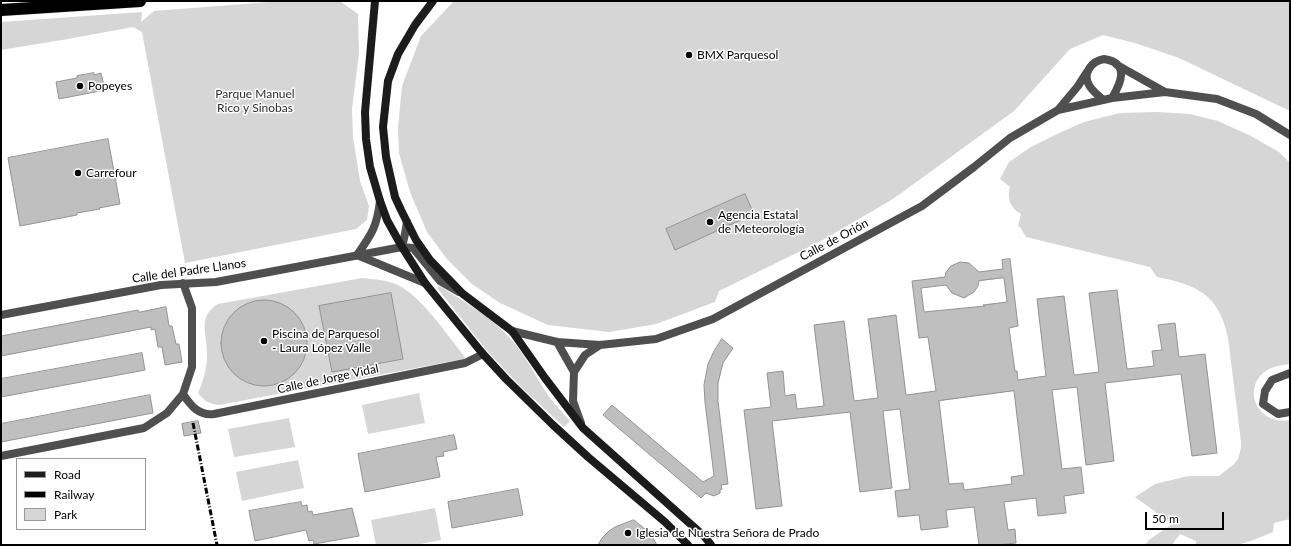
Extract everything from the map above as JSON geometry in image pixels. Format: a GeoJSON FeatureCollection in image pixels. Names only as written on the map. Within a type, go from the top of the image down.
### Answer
{"type":"FeatureCollection","features":[{"type":"Feature","properties":{"kind":"highway"},"geometry":{"type":"LineString","coordinates":[[1,10],[140,1]]}},
{"type":"Feature","properties":{"kind":"street"},"geometry":{"type":"LineString","coordinates":[[375,1],[365,112],[366,139],[370,167],[387,220],[425,283],[483,354],[506,379],[588,458],[665,522],[688,545]]}},
{"type":"Feature","properties":{"kind":"street"},"geometry":{"type":"LineString","coordinates":[[433,1],[415,25],[398,54],[388,81],[383,127],[386,157],[395,197],[416,240],[430,260],[464,294],[512,331],[583,428],[705,537],[711,545]]}},
{"type":"Feature","properties":{"kind":"street","name":"Calle de Orión"},"geometry":{"type":"LineString","coordinates":[[1058,110],[1078,86],[1093,64],[1100,60],[1108,60],[1165,92]]}},
{"type":"Feature","properties":{"kind":"street"},"geometry":{"type":"LineString","coordinates":[[1112,98],[1118,90],[1121,80],[1118,65]]}},
{"type":"Feature","properties":{"kind":"street"},"geometry":{"type":"LineString","coordinates":[[1088,71],[1086,76],[1089,86],[1103,100]]}},
{"type":"Feature","properties":{"kind":"street","name":"Calle de Orión"},"geometry":{"type":"LineString","coordinates":[[512,331],[557,342],[600,345],[656,339],[713,319],[922,206],[1010,138],[1058,110],[1112,98],[1165,92],[1217,99],[1256,114],[1290,135]]}},
{"type":"Feature","properties":{"kind":"street"},"geometry":{"type":"LineString","coordinates":[[380,201],[378,218],[371,235],[357,255],[425,283]]}},
{"type":"Feature","properties":{"kind":"street"},"geometry":{"type":"LineString","coordinates":[[402,246],[406,234],[407,222]]}},
{"type":"Feature","properties":{"kind":"street"},"geometry":{"type":"LineString","coordinates":[[402,246],[413,248],[440,281],[464,294]]}},
{"type":"Feature","properties":{"kind":"street","name":"Calle del Padre Llanos"},"geometry":{"type":"LineString","coordinates":[[1,315],[161,285],[216,282],[402,246]]}},
{"type":"Feature","properties":{"kind":"street"},"geometry":{"type":"LineString","coordinates":[[1,456],[144,428],[167,413],[183,394],[192,367],[192,308],[183,283]]}},
{"type":"Feature","properties":{"kind":"street"},"geometry":{"type":"LineString","coordinates":[[557,342],[574,372],[573,401],[583,428]]}},
{"type":"Feature","properties":{"kind":"street","name":"Calle de Orión"},"geometry":{"type":"LineString","coordinates":[[574,372],[585,355],[600,345]]}},
{"type":"Feature","properties":{"kind":"street","name":"Calle de Jorge Vidal"},"geometry":{"type":"LineString","coordinates":[[183,394],[190,405],[200,413],[208,415],[465,363],[483,354]]}},
{"type":"Feature","properties":{"kind":"street"},"geometry":{"type":"LineString","coordinates":[[1290,373],[1272,380],[1265,391],[1263,404],[1278,414],[1290,412]]}},
{"type":"Feature","properties":{"kind":"green space","name":"Parque Manuel Rico y Sinobas"},"geometry":{"type":"Polygon","coordinates":[[[282,1],[336,1],[341,2],[358,14],[359,54],[352,109],[353,137],[360,181],[369,206],[367,220],[356,229],[185,263],[142,32],[133,27],[1,50],[1,22],[142,12],[141,22],[154,11],[282,1]]]}},
{"type":"Feature","properties":{"kind":"green space"},"geometry":{"type":"Polygon","coordinates":[[[454,1],[1290,1],[1290,111],[1179,58],[1135,43],[1103,35],[1070,49],[1014,111],[893,199],[821,241],[719,291],[715,302],[656,324],[609,332],[548,325],[500,303],[472,284],[447,259],[427,232],[410,192],[399,153],[398,128],[402,86],[421,36],[454,1]]]}},
{"type":"Feature","properties":{"kind":"green space"},"geometry":{"type":"Polygon","coordinates":[[[1158,112],[1190,114],[1218,121],[1251,136],[1279,152],[1290,163],[1290,364],[1271,368],[1260,376],[1255,385],[1254,394],[1256,403],[1261,411],[1268,417],[1278,420],[1290,420],[1290,519],[1274,523],[1273,532],[1237,545],[1196,545],[1196,541],[1180,534],[1172,545],[1145,545],[1149,540],[1172,524],[1135,497],[1155,484],[1188,476],[1219,476],[1238,459],[1241,442],[1228,338],[1219,311],[1212,301],[1195,288],[1157,277],[1150,267],[1026,237],[1018,226],[1021,214],[1014,209],[1010,203],[1010,187],[1000,179],[1009,162],[1031,147],[1084,122],[1120,113],[1158,112]]]}},
{"type":"Feature","properties":{"kind":"green space"},"geometry":{"type":"Polygon","coordinates":[[[362,278],[382,280],[393,283],[413,295],[441,326],[465,357],[464,359],[219,405],[207,402],[198,393],[202,384],[207,361],[205,321],[211,309],[218,304],[362,278]]]}},
{"type":"Feature","properties":{"kind":"green space"},"geometry":{"type":"Polygon","coordinates":[[[440,286],[502,329],[526,359],[550,398],[570,421],[564,427],[519,385],[488,352],[437,288],[440,286]]]}},
{"type":"Feature","properties":{"kind":"green space"},"geometry":{"type":"Polygon","coordinates":[[[419,393],[425,423],[368,434],[362,405],[419,393]]]}},
{"type":"Feature","properties":{"kind":"green space"},"geometry":{"type":"Polygon","coordinates":[[[289,418],[295,447],[234,457],[228,429],[289,418]]]}},
{"type":"Feature","properties":{"kind":"green space"},"geometry":{"type":"Polygon","coordinates":[[[298,460],[304,488],[242,501],[236,472],[298,460]]]}},
{"type":"Feature","properties":{"kind":"green space"},"geometry":{"type":"Polygon","coordinates":[[[435,508],[441,540],[415,545],[376,545],[371,520],[435,508]]]}},
{"type":"Feature","properties":{"kind":"building","name":"Popeyes"},"geometry":{"type":"Polygon","coordinates":[[[94,73],[94,75],[101,73],[105,90],[59,99],[56,82],[94,73]]]}},
{"type":"Feature","properties":{"kind":"building"},"geometry":{"type":"Polygon","coordinates":[[[108,139],[120,204],[77,213],[77,215],[20,226],[8,158],[108,139]]]}},
{"type":"Feature","properties":{"kind":"building","name":"Agencia Estatal de Meteorología"},"geometry":{"type":"Polygon","coordinates":[[[745,194],[754,214],[675,250],[666,229],[745,194]]]}},
{"type":"Feature","properties":{"kind":"building"},"geometry":{"type":"Polygon","coordinates":[[[1010,259],[1018,326],[1009,328],[1015,371],[1017,371],[1018,380],[1046,376],[1037,299],[1064,296],[1074,375],[1099,372],[1089,293],[1117,290],[1127,369],[1154,366],[1152,351],[1162,350],[1158,325],[1175,323],[1179,357],[1205,354],[1217,453],[1192,456],[1181,374],[1105,383],[1114,461],[1086,465],[1077,387],[1052,390],[1062,469],[1081,467],[1084,493],[1064,496],[1066,513],[1038,516],[1036,498],[1004,502],[1008,530],[1015,529],[1016,543],[979,545],[974,507],[946,510],[948,527],[921,530],[919,515],[898,517],[895,491],[910,489],[900,409],[883,411],[892,488],[860,492],[850,412],[772,421],[782,506],[756,509],[744,410],[771,407],[767,373],[783,371],[785,396],[795,394],[797,409],[824,406],[814,325],[844,321],[854,401],[878,398],[868,319],[896,315],[906,395],[936,391],[928,337],[919,338],[912,281],[945,277],[946,272],[951,266],[960,262],[969,263],[979,272],[1003,269],[1002,260],[1010,259]],[[1004,278],[979,281],[974,292],[964,298],[952,293],[946,285],[921,288],[924,312],[985,306],[983,305],[1007,302],[1004,278]],[[1014,391],[939,401],[949,484],[963,483],[964,490],[1012,484],[1011,477],[1024,475],[1014,391]]]}},
{"type":"Feature","properties":{"kind":"building"},"geometry":{"type":"Polygon","coordinates":[[[391,293],[403,359],[332,372],[319,306],[391,293]]]}},
{"type":"Feature","properties":{"kind":"building","name":"Piscina de Parquesol - Laura López Valle"},"geometry":{"type":"Polygon","coordinates":[[[264,300],[280,304],[294,313],[303,327],[307,343],[303,359],[294,373],[280,382],[264,386],[248,382],[234,373],[225,359],[221,343],[225,327],[234,313],[248,304],[264,300]]]}},
{"type":"Feature","properties":{"kind":"building"},"geometry":{"type":"Polygon","coordinates":[[[166,307],[169,326],[172,326],[176,344],[179,344],[182,362],[165,365],[162,347],[158,347],[155,329],[151,330],[151,327],[1,356],[1,336],[138,310],[139,312],[166,307]]]}},
{"type":"Feature","properties":{"kind":"building"},"geometry":{"type":"Polygon","coordinates":[[[722,339],[733,348],[723,363],[718,383],[718,401],[728,484],[721,485],[722,489],[720,490],[720,493],[714,496],[706,493],[701,498],[603,415],[612,405],[703,482],[714,476],[704,385],[708,364],[722,339]]]}},
{"type":"Feature","properties":{"kind":"building"},"geometry":{"type":"Polygon","coordinates":[[[142,353],[145,370],[1,397],[1,379],[142,353]]]}},
{"type":"Feature","properties":{"kind":"building"},"geometry":{"type":"Polygon","coordinates":[[[150,395],[153,413],[1,442],[1,424],[150,395]]]}},
{"type":"Feature","properties":{"kind":"building"},"geometry":{"type":"Polygon","coordinates":[[[198,421],[201,433],[184,436],[182,424],[198,421]]]}},
{"type":"Feature","properties":{"kind":"building"},"geometry":{"type":"Polygon","coordinates":[[[454,435],[457,449],[443,452],[444,456],[436,457],[440,477],[365,492],[358,454],[454,435]]]}},
{"type":"Feature","properties":{"kind":"building"},"geometry":{"type":"Polygon","coordinates":[[[518,489],[523,515],[452,528],[448,502],[518,489]]]}},
{"type":"Feature","properties":{"kind":"building"},"geometry":{"type":"Polygon","coordinates":[[[301,502],[302,506],[307,505],[308,512],[312,511],[313,515],[352,508],[359,536],[314,544],[313,540],[309,541],[306,530],[255,541],[249,511],[301,502]]]}},
{"type":"Feature","properties":{"kind":"building","name":"Iglesia de Nuestra Señora de Prado"},"geometry":{"type":"Polygon","coordinates":[[[634,520],[651,534],[657,545],[598,545],[609,531],[615,527],[634,520]]]}},
{"type":"Feature","properties":{"kind":"railway"},"geometry":{"type":"LineString","coordinates":[[193,423],[217,545]]}},
{"type":"Feature","properties":{"kind":"place","name":"BMX Parquesol"},"geometry":{"type":"Point","coordinates":[689,55]}},
{"type":"Feature","properties":{"kind":"place","name":"Popeyes"},"geometry":{"type":"Point","coordinates":[80,86]}},
{"type":"Feature","properties":{"kind":"place","name":"Carrefour"},"geometry":{"type":"Point","coordinates":[78,173]}},
{"type":"Feature","properties":{"kind":"place","name":"Agencia Estatal de Meteorología"},"geometry":{"type":"Point","coordinates":[710,222]}},
{"type":"Feature","properties":{"kind":"place","name":"Piscina de Parquesol - Laura López Valle"},"geometry":{"type":"Point","coordinates":[264,341]}},
{"type":"Feature","properties":{"kind":"place","name":"Iglesia de Nuestra Señora de Prado"},"geometry":{"type":"Point","coordinates":[628,533]}}]}
